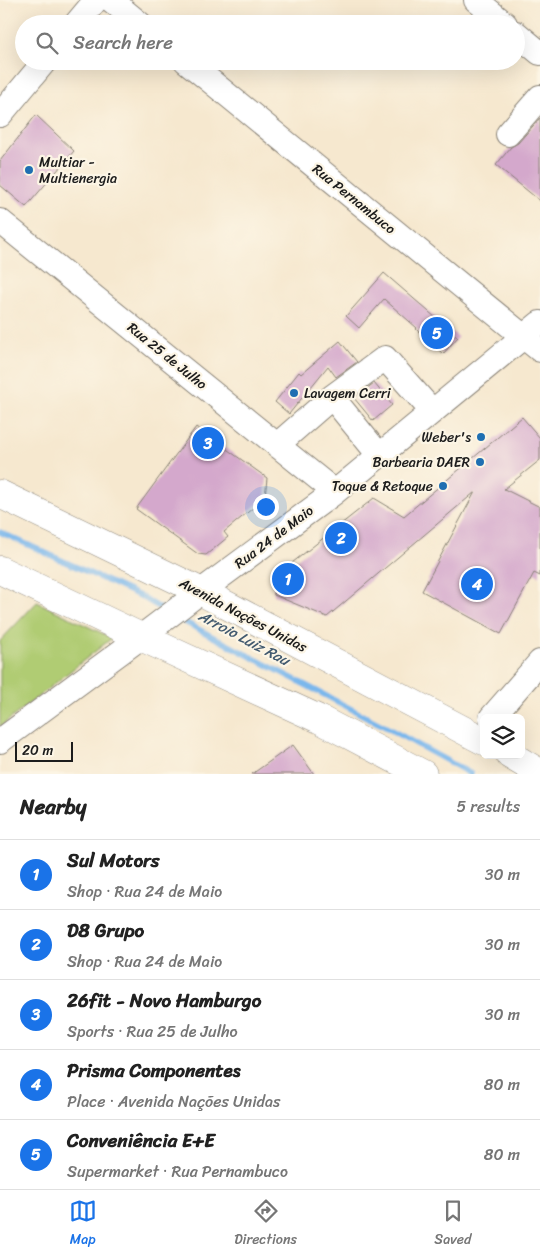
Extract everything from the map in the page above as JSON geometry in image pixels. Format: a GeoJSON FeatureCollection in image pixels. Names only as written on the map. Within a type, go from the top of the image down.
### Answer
{"type":"FeatureCollection","features":[{"type":"Feature","properties":{"kind":"main road","name":"Avenida Nações Unidas"},"geometry":{"type":"LineString","coordinates":[[0,494],[480,729]]}},
{"type":"Feature","properties":{"kind":"main road"},"geometry":{"type":"LineString","coordinates":[[0,570],[318,719],[423,774]]}},
{"type":"Feature","properties":{"kind":"main road"},"geometry":{"type":"LineString","coordinates":[[517,759],[540,773]]}},
{"type":"Feature","properties":{"kind":"street"},"geometry":{"type":"LineString","coordinates":[[84,15],[96,0]]}},
{"type":"Feature","properties":{"kind":"street"},"geometry":{"type":"LineString","coordinates":[[111,0],[129,15]]}},
{"type":"Feature","properties":{"kind":"street"},"geometry":{"type":"LineString","coordinates":[[476,0],[494,15]]}},
{"type":"Feature","properties":{"kind":"street"},"geometry":{"type":"LineString","coordinates":[[0,115],[38,70]]}},
{"type":"Feature","properties":{"kind":"street","name":"Rua Pernambuco"},"geometry":{"type":"LineString","coordinates":[[197,70],[534,337]]}},
{"type":"Feature","properties":{"kind":"street"},"geometry":{"type":"LineString","coordinates":[[508,134],[540,97]]}},
{"type":"Feature","properties":{"kind":"street","name":"Rua 25 de Julho"},"geometry":{"type":"LineString","coordinates":[[0,220],[334,492]]}},
{"type":"Feature","properties":{"kind":"street","name":"Rua 24 de Maio"},"geometry":{"type":"LineString","coordinates":[[0,742],[334,492],[432,411],[534,337]]}},
{"type":"Feature","properties":{"kind":"street"},"geometry":{"type":"LineString","coordinates":[[277,445],[332,397],[385,358],[432,411]]}},
{"type":"Feature","properties":{"kind":"street"},"geometry":{"type":"LineString","coordinates":[[332,397],[379,455]]}},
{"type":"Feature","properties":{"kind":"street"},"geometry":{"type":"LineString","coordinates":[[496,714],[540,662]]}},
{"type":"Feature","properties":{"kind":"green space"},"geometry":{"type":"Polygon","coordinates":[[[37,602],[112,638],[0,727],[0,641],[37,602]]]}},
{"type":"Feature","properties":{"kind":"building","name":"Multiar - Multienergia"},"geometry":{"type":"Polygon","coordinates":[[[36,115],[74,151],[26,207],[0,185],[0,161],[36,115]]]}},
{"type":"Feature","properties":{"kind":"building"},"geometry":{"type":"Polygon","coordinates":[[[540,118],[540,201],[496,165],[540,118]]]}},
{"type":"Feature","properties":{"kind":"building"},"geometry":{"type":"Polygon","coordinates":[[[384,273],[458,337],[443,354],[384,299],[359,328],[346,316],[384,273]]]}},
{"type":"Feature","properties":{"kind":"building"},"geometry":{"type":"Polygon","coordinates":[[[340,341],[357,362],[336,377],[328,366],[289,414],[275,402],[299,372],[301,374],[340,341]]]}},
{"type":"Feature","properties":{"kind":"building"},"geometry":{"type":"Polygon","coordinates":[[[374,383],[392,405],[373,421],[354,398],[374,383]]]}},
{"type":"Feature","properties":{"kind":"building"},"geometry":{"type":"Polygon","coordinates":[[[522,417],[540,438],[540,460],[504,489],[540,507],[540,576],[534,573],[501,634],[422,591],[475,492],[327,617],[274,595],[273,578],[374,498],[404,516],[522,417]]]}},
{"type":"Feature","properties":{"kind":"building"},"geometry":{"type":"Polygon","coordinates":[[[196,427],[267,478],[265,498],[224,532],[228,537],[206,555],[198,554],[136,509],[196,427]]]}},
{"type":"Feature","properties":{"kind":"building"},"geometry":{"type":"Polygon","coordinates":[[[293,745],[314,774],[252,774],[293,745]]]}},
{"type":"Feature","properties":{"kind":"waterway","name":"Arroio Luiz Rau"},"geometry":{"type":"LineString","coordinates":[[0,532],[142,597],[165,611]]}},
{"type":"Feature","properties":{"kind":"waterway","name":"Arroio Luiz Rau"},"geometry":{"type":"LineString","coordinates":[[177,618],[382,725],[471,774]]}},
{"type":"Feature","properties":{"kind":"place","name":"Multiar - Multienergia"},"geometry":{"type":"Point","coordinates":[29,170]}},
{"type":"Feature","properties":{"kind":"place","name":"Conveniência E+E"},"geometry":{"type":"Point","coordinates":[437,333]}},
{"type":"Feature","properties":{"kind":"place","name":"Lavagem Cerri"},"geometry":{"type":"Point","coordinates":[294,393]}},
{"type":"Feature","properties":{"kind":"place","name":"Weber's"},"geometry":{"type":"Point","coordinates":[481,437]}},
{"type":"Feature","properties":{"kind":"place","name":"26fit - Novo Hamburgo"},"geometry":{"type":"Point","coordinates":[208,443]}},
{"type":"Feature","properties":{"kind":"place","name":"Barbearia DAER"},"geometry":{"type":"Point","coordinates":[480,462]}},
{"type":"Feature","properties":{"kind":"place","name":"Toque & Retoque"},"geometry":{"type":"Point","coordinates":[443,486]}},
{"type":"Feature","properties":{"kind":"place","name":"D8 Grupo"},"geometry":{"type":"Point","coordinates":[341,538]}},
{"type":"Feature","properties":{"kind":"place","name":"Sul Motors"},"geometry":{"type":"Point","coordinates":[288,579]}},
{"type":"Feature","properties":{"kind":"place","name":"Prisma Componentes"},"geometry":{"type":"Point","coordinates":[477,584]}}]}
